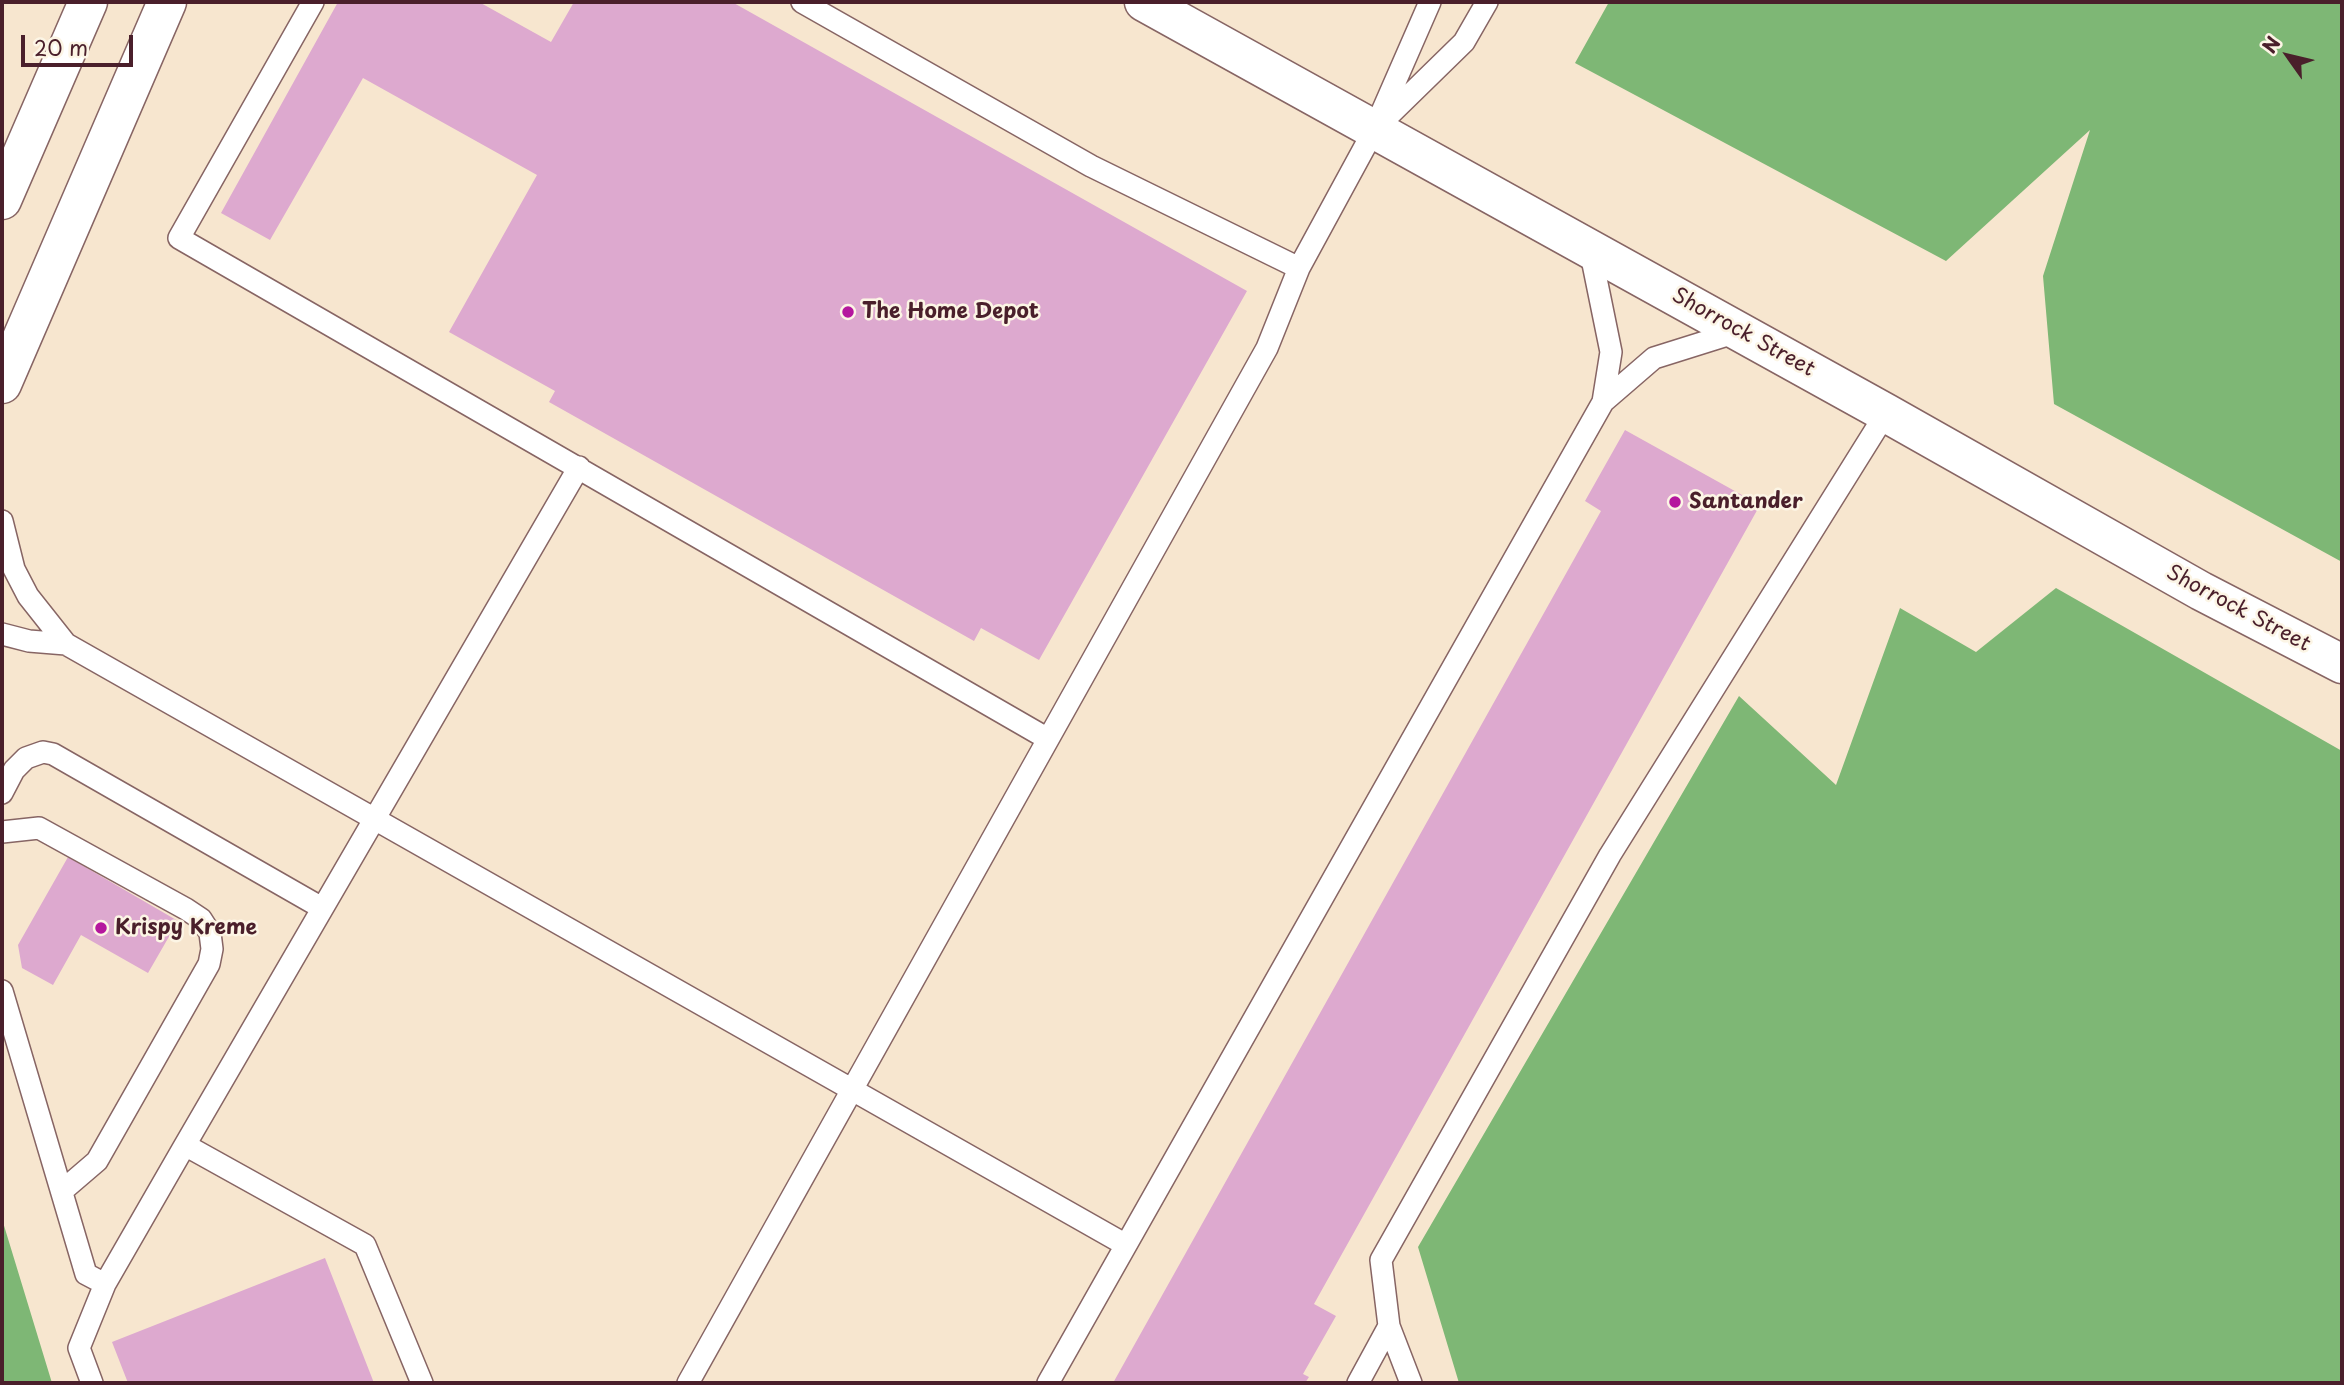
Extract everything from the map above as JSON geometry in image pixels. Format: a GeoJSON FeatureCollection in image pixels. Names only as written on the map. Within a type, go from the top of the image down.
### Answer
{"type":"FeatureCollection","features":[{"type":"Feature","properties":{"kind":"main road"},"geometry":{"type":"LineString","coordinates":[[2,200],[88,2]]}},
{"type":"Feature","properties":{"kind":"main road"},"geometry":{"type":"LineString","coordinates":[[2,384],[167,2]]}},
{"type":"Feature","properties":{"kind":"main road","name":"Shorrock Street"},"geometry":{"type":"LineString","coordinates":[[1144,2],[1740,331],[2187,584],[2342,664]]}},
{"type":"Feature","properties":{"kind":"lane"},"geometry":{"type":"LineString","coordinates":[[313,2],[179,238],[1048,739]]}},
{"type":"Feature","properties":{"kind":"lane"},"geometry":{"type":"LineString","coordinates":[[802,2],[1091,166],[1299,268]]}},
{"type":"Feature","properties":{"kind":"lane"},"geometry":{"type":"LineString","coordinates":[[688,1383],[1267,348],[1299,268],[1374,130],[1430,2]]}},
{"type":"Feature","properties":{"kind":"lane"},"geometry":{"type":"LineString","coordinates":[[1374,130],[1464,42],[1487,2]]}},
{"type":"Feature","properties":{"kind":"lane"},"geometry":{"type":"LineString","coordinates":[[1590,249],[1611,352],[1604,402]]}},
{"type":"Feature","properties":{"kind":"lane"},"geometry":{"type":"LineString","coordinates":[[1048,1383],[1604,402],[1654,358],[1740,331]]}},
{"type":"Feature","properties":{"kind":"lane"},"geometry":{"type":"LineString","coordinates":[[1411,1383],[1389,1326],[1381,1260],[1610,855],[1886,413]]}},
{"type":"Feature","properties":{"kind":"lane"},"geometry":{"type":"LineString","coordinates":[[92,1383],[79,1348],[104,1284],[579,467]]}},
{"type":"Feature","properties":{"kind":"lane"},"geometry":{"type":"LineString","coordinates":[[2,520],[15,569],[28,596],[66,644],[1126,1245]]}},
{"type":"Feature","properties":{"kind":"lane"},"geometry":{"type":"LineString","coordinates":[[2,634],[29,641],[66,644]]}},
{"type":"Feature","properties":{"kind":"lane"},"geometry":{"type":"LineString","coordinates":[[2,793],[14,770],[26,758],[43,752],[53,754],[322,908]]}},
{"type":"Feature","properties":{"kind":"lane"},"geometry":{"type":"LineString","coordinates":[[2,832],[39,828],[186,909],[201,919],[210,933],[212,949],[209,964],[97,1161],[62,1191]]}},
{"type":"Feature","properties":{"kind":"lane"},"geometry":{"type":"LineString","coordinates":[[2,991],[86,1274],[104,1284]]}},
{"type":"Feature","properties":{"kind":"lane"},"geometry":{"type":"LineString","coordinates":[[185,1145],[365,1245],[422,1383]]}},
{"type":"Feature","properties":{"kind":"lane"},"geometry":{"type":"LineString","coordinates":[[1358,1383],[1389,1326]]}},
{"type":"Feature","properties":{"kind":"green space"},"geometry":{"type":"Polygon","coordinates":[[[1609,2],[2342,2],[2342,562],[2054,404],[2043,276],[2090,130],[1946,261],[1575,63],[1609,2]]]}},
{"type":"Feature","properties":{"kind":"green space"},"geometry":{"type":"Polygon","coordinates":[[[2056,588],[2342,751],[2342,1383],[1459,1383],[1418,1247],[1739,696],[1836,785],[1900,608],[1976,652],[2056,588]]]}},
{"type":"Feature","properties":{"kind":"green space"},"geometry":{"type":"Polygon","coordinates":[[[2,1219],[52,1383],[2,1383],[2,1219]]]}},
{"type":"Feature","properties":{"kind":"building","name":"The Home Depot"},"geometry":{"type":"Polygon","coordinates":[[[338,2],[479,2],[551,42],[574,2],[732,2],[1247,291],[1039,660],[981,628],[974,641],[549,402],[555,391],[449,332],[537,175],[363,78],[270,240],[221,213],[338,2]]]}},
{"type":"Feature","properties":{"kind":"building"},"geometry":{"type":"Polygon","coordinates":[[[1625,430],[1760,505],[1314,1304],[1336,1316],[1303,1374],[1309,1377],[1305,1383],[1113,1383],[1601,511],[1585,501],[1625,430]]]}},
{"type":"Feature","properties":{"kind":"building","name":"Krispy Kreme"},"geometry":{"type":"Polygon","coordinates":[[[68,857],[178,921],[148,973],[81,935],[53,985],[22,968],[18,945],[68,857]]]}},
{"type":"Feature","properties":{"kind":"building"},"geometry":{"type":"Polygon","coordinates":[[[325,1258],[374,1383],[128,1383],[112,1342],[325,1258]]]}},
{"type":"Feature","properties":{"kind":"place","name":"The Home Depot"},"geometry":{"type":"Point","coordinates":[848,312]}},
{"type":"Feature","properties":{"kind":"place","name":"Santander"},"geometry":{"type":"Point","coordinates":[1675,502]}},
{"type":"Feature","properties":{"kind":"place","name":"Krispy Kreme"},"geometry":{"type":"Point","coordinates":[101,928]}}]}
